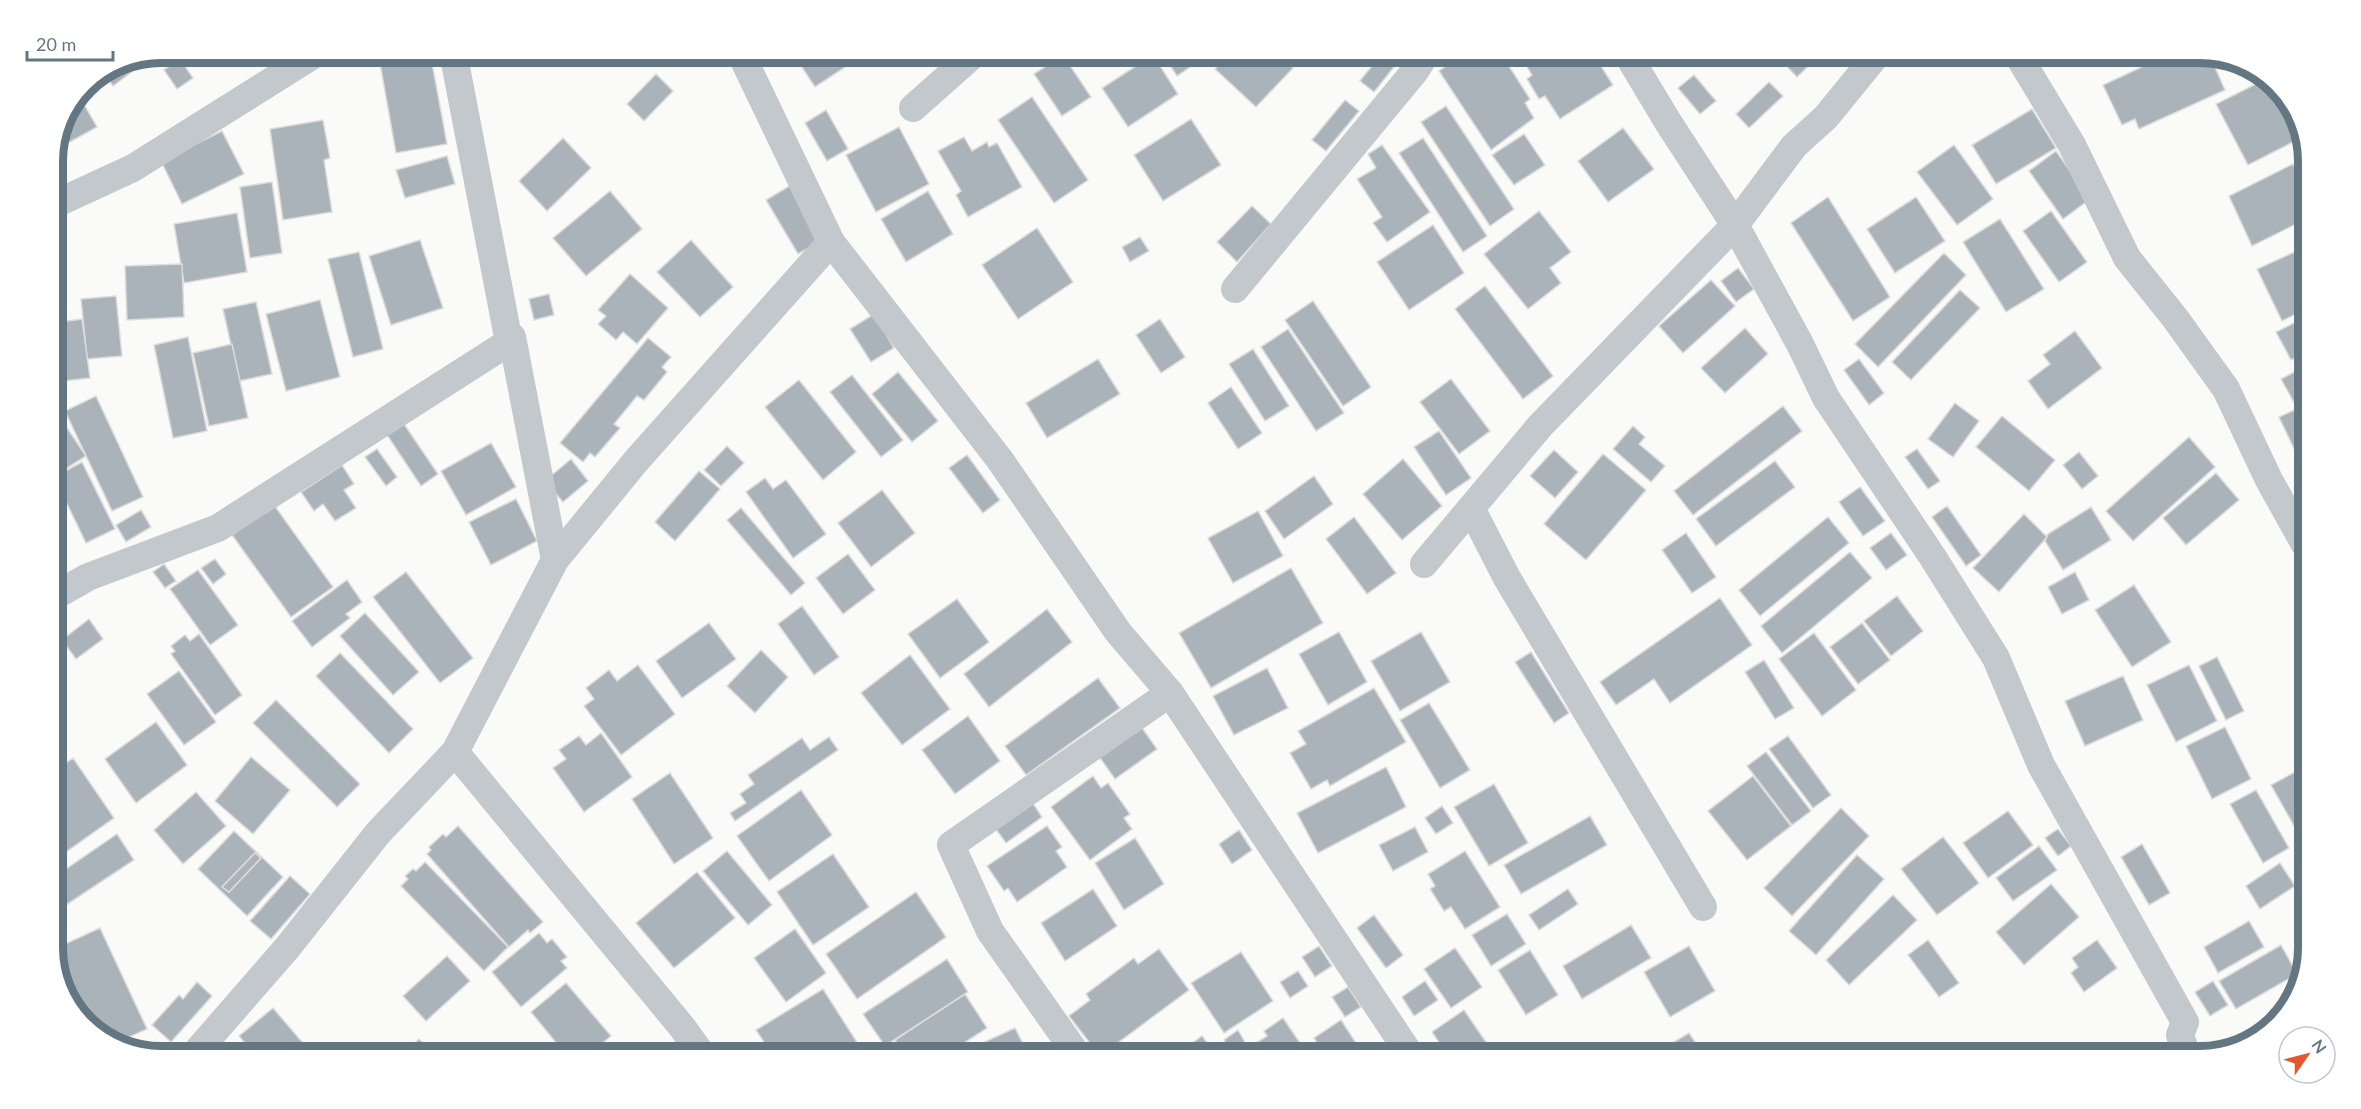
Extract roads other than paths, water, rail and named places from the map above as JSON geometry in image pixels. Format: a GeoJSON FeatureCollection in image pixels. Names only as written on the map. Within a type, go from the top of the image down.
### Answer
{"type":"FeatureCollection","features":[{"type":"Feature","properties":{"kind":"street"},"geometry":{"type":"LineString","coordinates":[[63,200],[133,168],[300,63]]}},
{"type":"Feature","properties":{"kind":"street"},"geometry":{"type":"LineString","coordinates":[[455,63],[508,342]]}},
{"type":"Feature","properties":{"kind":"street"},"geometry":{"type":"LineString","coordinates":[[745,63],[831,242],[1000,460],[1118,632],[1170,693],[1404,1046]]}},
{"type":"Feature","properties":{"kind":"street"},"geometry":{"type":"LineString","coordinates":[[913,108],[964,63]]}},
{"type":"Feature","properties":{"kind":"street"},"geometry":{"type":"LineString","coordinates":[[1235,290],[1420,63]]}},
{"type":"Feature","properties":{"kind":"street"},"geometry":{"type":"LineString","coordinates":[[1633,63],[1735,225],[1800,344],[1826,398],[1932,556],[1996,658],[2041,765],[2185,1022],[2180,1035],[2184,1046]]}},
{"type":"Feature","properties":{"kind":"street"},"geometry":{"type":"LineString","coordinates":[[1424,564],[1540,426],[1735,225],[1794,146],[1826,117],[1870,63]]}},
{"type":"Feature","properties":{"kind":"street"},"geometry":{"type":"LineString","coordinates":[[2023,63],[2072,145],[2127,258],[2175,318],[2226,389],[2269,480],[2298,532]]}},
{"type":"Feature","properties":{"kind":"street"},"geometry":{"type":"LineString","coordinates":[[202,1046],[287,948],[378,832],[455,752],[555,560],[636,461],[831,242]]}},
{"type":"Feature","properties":{"kind":"street"},"geometry":{"type":"LineString","coordinates":[[63,591],[88,577],[218,528],[508,342],[512,337],[555,560]]}},
{"type":"Feature","properties":{"kind":"street"},"geometry":{"type":"LineString","coordinates":[[1471,508],[1507,578],[1703,907]]}},
{"type":"Feature","properties":{"kind":"street"},"geometry":{"type":"LineString","coordinates":[[1071,1046],[990,931],[951,844],[1170,693]]}},
{"type":"Feature","properties":{"kind":"street"},"geometry":{"type":"LineString","coordinates":[[455,752],[682,1026],[696,1046]]}}]}
